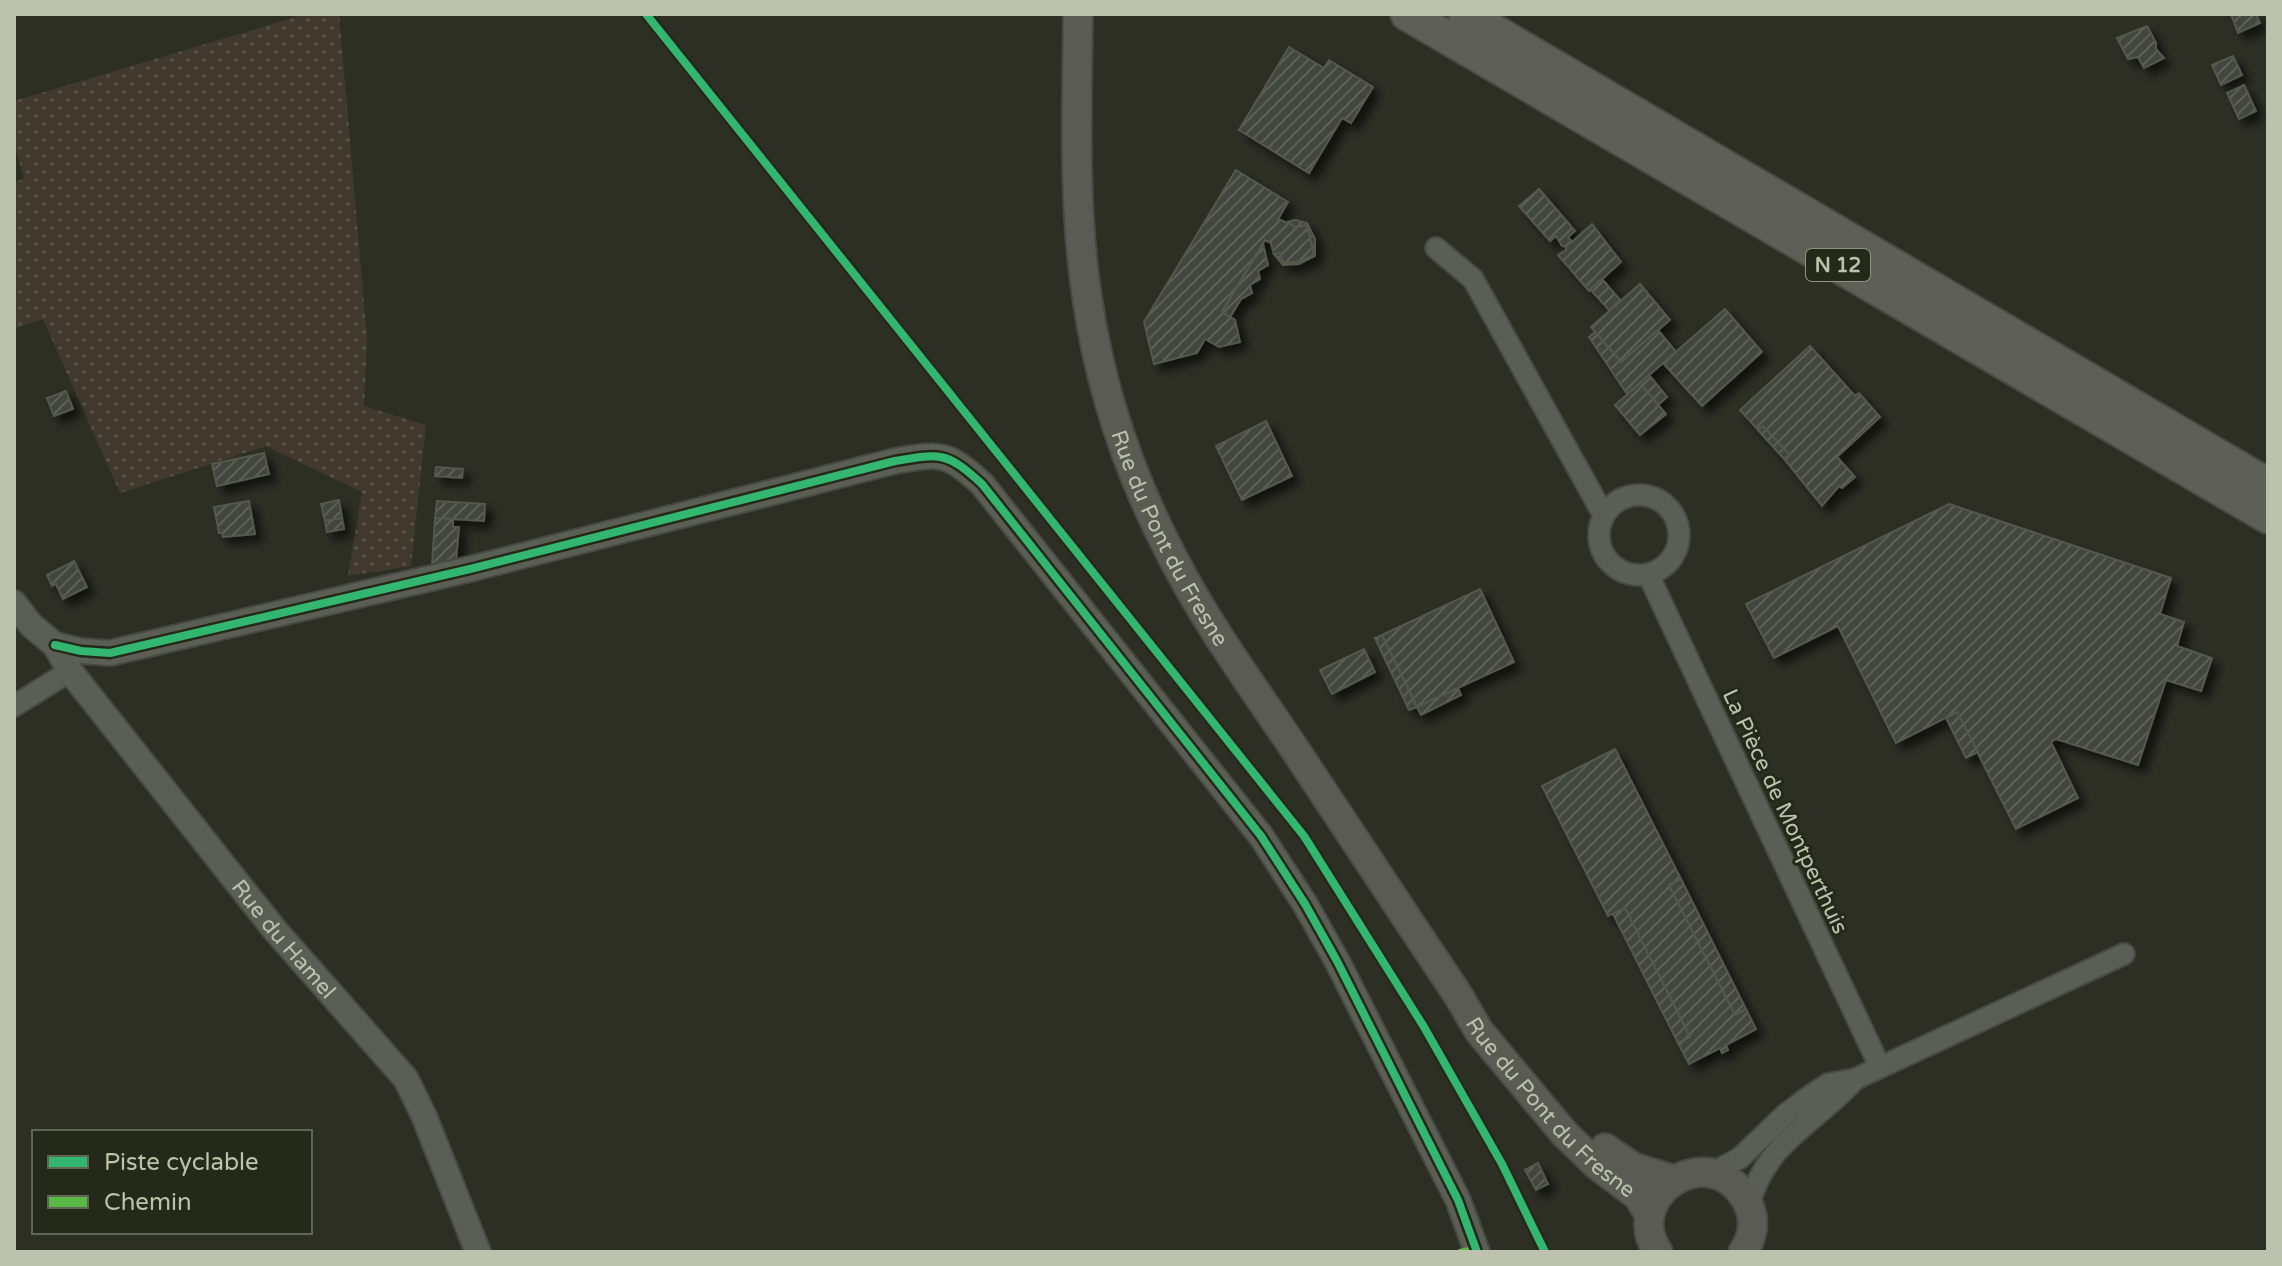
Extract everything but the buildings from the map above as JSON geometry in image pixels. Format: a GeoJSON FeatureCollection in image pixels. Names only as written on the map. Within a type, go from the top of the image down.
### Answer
{"type":"FeatureCollection","features":[{"type":"Feature","properties":{"kind":"highway","name":"N 12"},"geometry":{"type":"LineString","coordinates":[[1407,14],[2268,517]]}},
{"type":"Feature","properties":{"kind":"highway","name":"N 12"},"geometry":{"type":"LineString","coordinates":[[1465,14],[2268,485]]}},
{"type":"Feature","properties":{"kind":"main road","name":"Rue du Pont du Fresne"},"geometry":{"type":"LineString","coordinates":[[1078,14],[1077,74],[1087,298],[1102,372],[1122,441],[1147,505],[1175,562],[1230,652],[1479,1031],[1564,1133],[1597,1165],[1638,1196],[1649,1214]]}},
{"type":"Feature","properties":{"kind":"main road","name":"Rue du Pont du Fresne"},"geometry":{"type":"LineString","coordinates":[[1458,995],[1508,1046],[1540,1085],[1610,1152],[1633,1167],[1674,1180]]}},
{"type":"Feature","properties":{"kind":"main road"},"geometry":{"type":"LineString","coordinates":[[1654,1249],[1649,1214],[1661,1191],[1674,1180],[1714,1172],[1733,1182],[1749,1205],[1752,1232],[1743,1252]]}},
{"type":"Feature","properties":{"kind":"street"},"geometry":{"type":"LineString","coordinates":[[1436,248],[1473,279],[1603,514]]}},
{"type":"Feature","properties":{"kind":"street"},"geometry":{"type":"LineString","coordinates":[[55,645],[110,653],[470,569],[895,461],[933,454],[960,464],[982,484],[1261,836],[1337,961],[1458,1200],[1477,1252]]}},
{"type":"Feature","properties":{"kind":"street"},"geometry":{"type":"LineString","coordinates":[[1637,494],[1650,496],[1672,511],[1678,524],[1677,549],[1670,561],[1660,569],[1648,574],[1622,572],[1610,564],[1598,540],[1603,514],[1623,497],[1637,494]]}},
{"type":"Feature","properties":{"kind":"street","name":"La Pièce de Montperthuis"},"geometry":{"type":"LineString","coordinates":[[1648,574],[1880,1067]]}},
{"type":"Feature","properties":{"kind":"street","name":"Rue du Hamel"},"geometry":{"type":"LineString","coordinates":[[14,603],[31,625],[55,645],[70,671],[274,929],[406,1079],[424,1116],[478,1252]]}},
{"type":"Feature","properties":{"kind":"street"},"geometry":{"type":"LineString","coordinates":[[14,706],[70,671]]}},
{"type":"Feature","properties":{"kind":"street"},"geometry":{"type":"LineString","coordinates":[[1714,1172],[1740,1158],[1777,1121],[1828,1084],[1855,1079],[2124,954]]}},
{"type":"Feature","properties":{"kind":"street"},"geometry":{"type":"LineString","coordinates":[[1749,1205],[1758,1176],[1783,1143],[1838,1099],[1855,1079]]}},
{"type":"Feature","properties":{"kind":"shaded area"},"geometry":{"type":"Polygon","coordinates":[[[306,14],[339,14],[367,339],[364,406],[426,425],[411,566],[348,576],[362,492],[266,446],[120,493],[43,319],[17,328],[14,322],[14,182],[24,179],[14,142],[14,101],[306,14]]]}},
{"type":"Feature","properties":{"kind":"marked path"},"geometry":{"type":"LineString","coordinates":[[1459,1252],[1475,1249]]}},
{"type":"Feature","properties":{"kind":"cycle path"},"geometry":{"type":"LineString","coordinates":[[646,14],[1304,836],[1424,1027],[1502,1164],[1545,1252]]}},
{"type":"Feature","properties":{"kind":"cycle path"},"geometry":{"type":"LineString","coordinates":[[55,645],[110,653],[470,569],[895,461],[934,456],[951,461],[982,484],[1261,836],[1337,961],[1458,1200],[1477,1252]]}}]}
